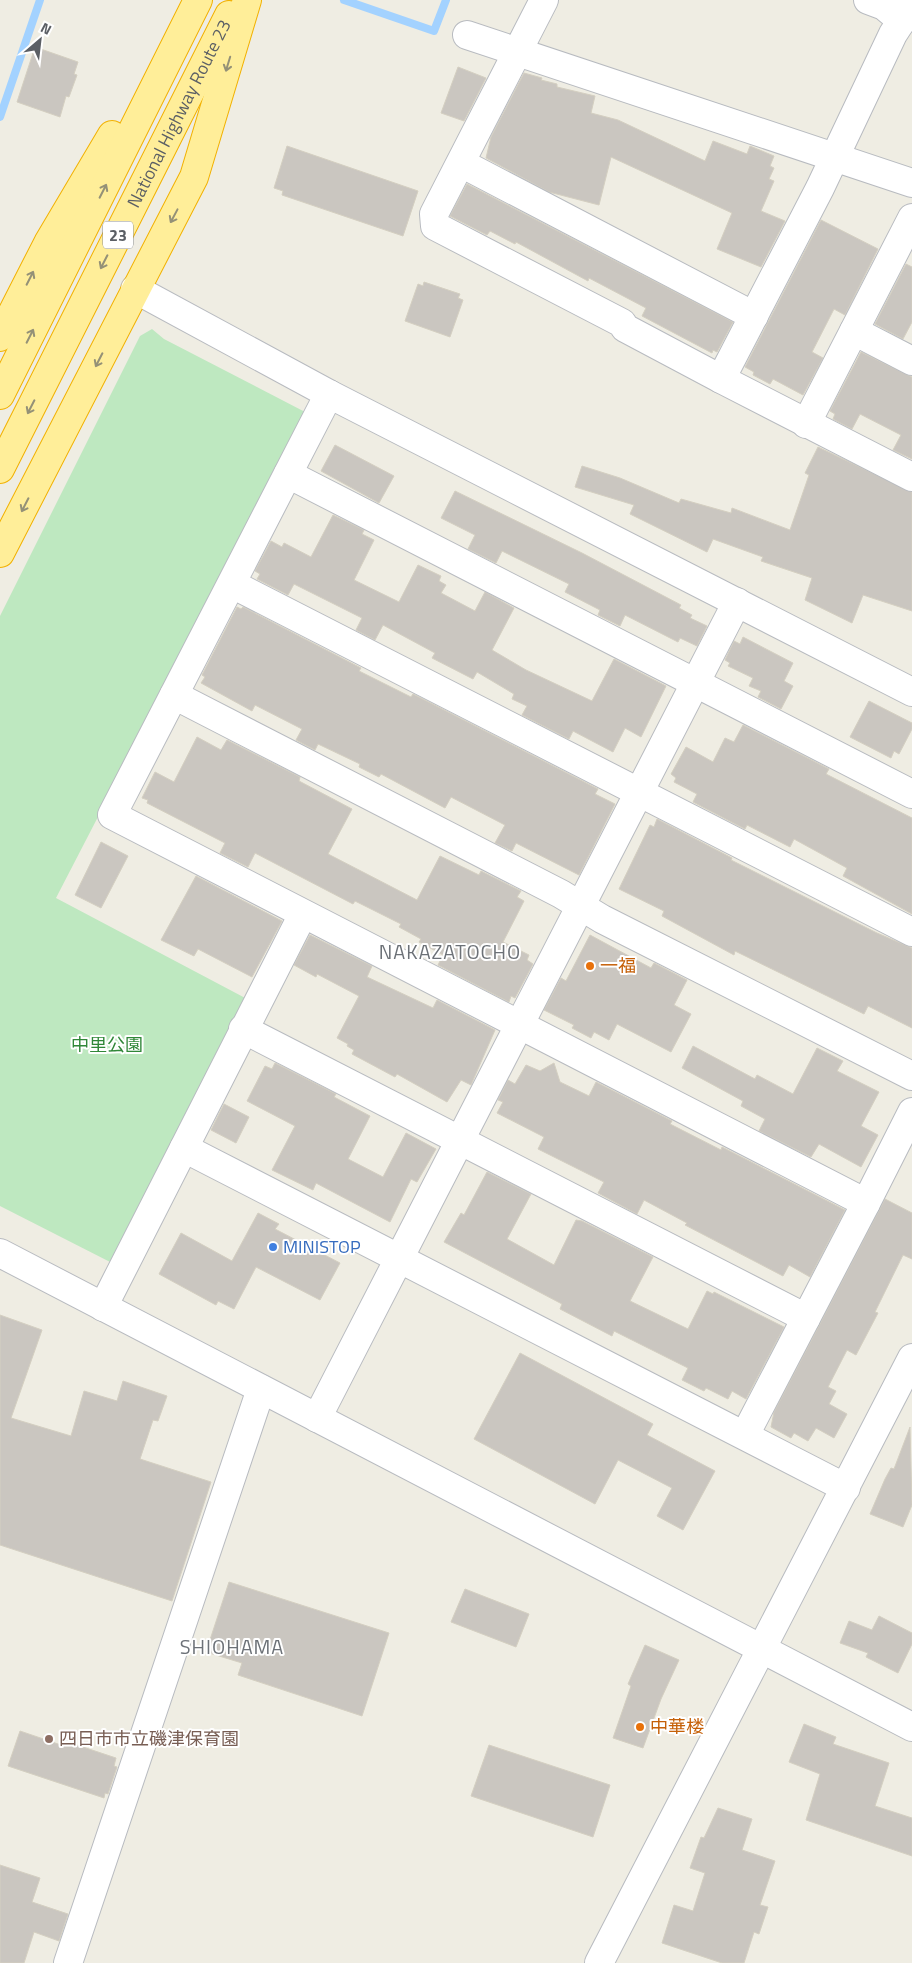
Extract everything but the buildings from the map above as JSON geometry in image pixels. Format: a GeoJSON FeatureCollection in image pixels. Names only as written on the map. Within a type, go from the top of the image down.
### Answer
{"type":"FeatureCollection","features":[{"type":"Feature","properties":{"kind":"highway"},"geometry":{"type":"LineString","coordinates":[[0,337],[48,243],[192,0]]}},
{"type":"Feature","properties":{"kind":"highway","name":"National Highway Route 23"},"geometry":{"type":"LineString","coordinates":[[0,395],[198,0]]}},
{"type":"Feature","properties":{"kind":"highway","name":"National Highway Route 23"},"geometry":{"type":"LineString","coordinates":[[0,469],[236,0]]}},
{"type":"Feature","properties":{"kind":"highway"},"geometry":{"type":"LineString","coordinates":[[0,553],[194,177],[247,0]]}},
{"type":"Feature","properties":{"kind":"street"},"geometry":{"type":"LineString","coordinates":[[544,0],[434,214],[435,226],[622,323],[625,328],[806,424],[912,477]]}},
{"type":"Feature","properties":{"kind":"street"},"geometry":{"type":"LineString","coordinates":[[722,379],[820,188],[893,34],[907,13],[868,0]]}},
{"type":"Feature","properties":{"kind":"street"},"geometry":{"type":"LineString","coordinates":[[468,35],[912,183]]}},
{"type":"Feature","properties":{"kind":"street"},"geometry":{"type":"LineString","coordinates":[[461,163],[754,316]]}},
{"type":"Feature","properties":{"kind":"street"},"geometry":{"type":"LineString","coordinates":[[806,424],[854,331],[905,247],[912,218]]}},
{"type":"Feature","properties":{"kind":"street"},"geometry":{"type":"LineString","coordinates":[[135,289],[329,394],[912,692]]}},
{"type":"Feature","properties":{"kind":"street"},"geometry":{"type":"LineString","coordinates":[[854,331],[912,361]]}},
{"type":"Feature","properties":{"kind":"street"},"geometry":{"type":"LineString","coordinates":[[329,394],[112,815],[866,1203]]}},
{"type":"Feature","properties":{"kind":"street"},"geometry":{"type":"LineString","coordinates":[[288,474],[912,794]]}},
{"type":"Feature","properties":{"kind":"street"},"geometry":{"type":"LineString","coordinates":[[232,584],[912,932]]}},
{"type":"Feature","properties":{"kind":"street"},"geometry":{"type":"LineString","coordinates":[[318,1418],[737,602]]}},
{"type":"Feature","properties":{"kind":"street"},"geometry":{"type":"LineString","coordinates":[[174,695],[912,1076]]}},
{"type":"Feature","properties":{"kind":"street"},"geometry":{"type":"LineString","coordinates":[[103,1307],[303,914]]}},
{"type":"Feature","properties":{"kind":"street"},"geometry":{"type":"LineString","coordinates":[[244,1029],[460,1142],[806,1318]]}},
{"type":"Feature","properties":{"kind":"street"},"geometry":{"type":"LineString","coordinates":[[744,1436],[912,1112]]}},
{"type":"Feature","properties":{"kind":"street"},"geometry":{"type":"LineString","coordinates":[[184,1148],[846,1488]]}},
{"type":"Feature","properties":{"kind":"street"},"geometry":{"type":"LineString","coordinates":[[0,1254],[912,1726]]}},
{"type":"Feature","properties":{"kind":"street"},"geometry":{"type":"LineString","coordinates":[[599,1963],[912,1358]]}},
{"type":"Feature","properties":{"kind":"street"},"geometry":{"type":"LineString","coordinates":[[68,1963],[261,1389]]}},
{"type":"Feature","properties":{"kind":"green space","name":"中里公園"},"geometry":{"type":"Polygon","coordinates":[[[152,329],[164,339],[307,413],[56,898],[249,1000],[114,1264],[0,1206],[0,616],[140,336],[152,329]]]}},
{"type":"Feature","properties":{"kind":"waterway"},"geometry":{"type":"LineString","coordinates":[[0,117],[40,0]]}},
{"type":"Feature","properties":{"kind":"waterway"},"geometry":{"type":"LineString","coordinates":[[344,0],[434,31],[446,0]]}},
{"type":"Feature","properties":{"kind":"place","name":"一福"},"geometry":{"type":"Point","coordinates":[590,966]}},
{"type":"Feature","properties":{"kind":"place","name":"MINISTOP"},"geometry":{"type":"Point","coordinates":[273,1247]}},
{"type":"Feature","properties":{"kind":"place","name":"中華楼"},"geometry":{"type":"Point","coordinates":[640,1727]}},
{"type":"Feature","properties":{"kind":"place","name":"四日市市立磯津保育園"},"geometry":{"type":"Point","coordinates":[49,1739]}},
{"type":"Feature","properties":{"kind":"district","name":"NAKAZATOCHO"},"geometry":{"type":"Point","coordinates":[450,952]}},
{"type":"Feature","properties":{"kind":"district","name":"SHIOHAMA"},"geometry":{"type":"Point","coordinates":[232,1647]}}]}
